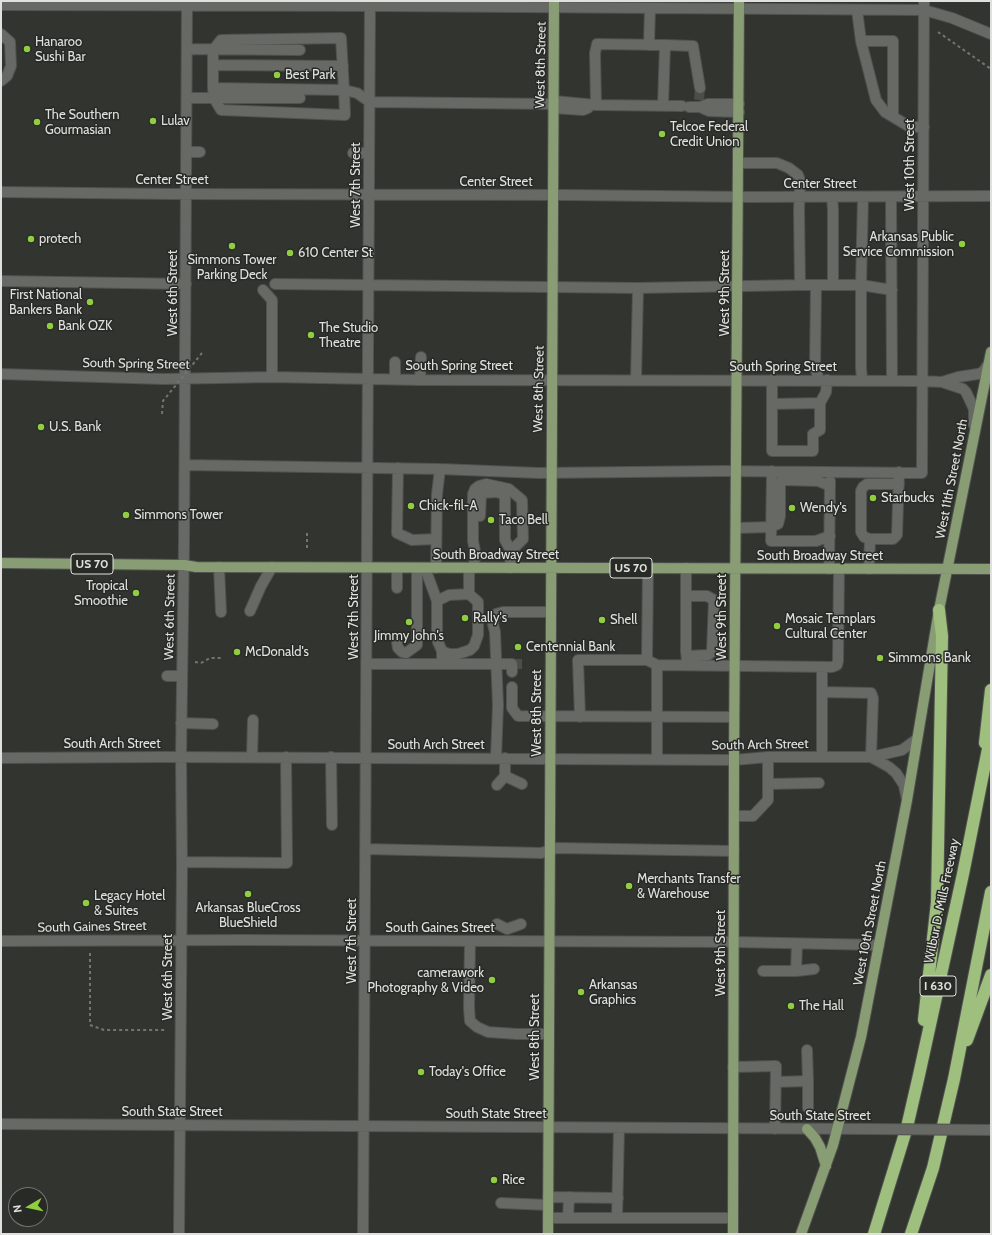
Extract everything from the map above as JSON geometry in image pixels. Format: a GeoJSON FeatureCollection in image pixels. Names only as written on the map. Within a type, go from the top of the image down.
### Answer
{"type":"FeatureCollection","features":[{"type":"Feature","properties":{"kind":"highway"},"geometry":{"type":"LineString","coordinates":[[919,1074],[937,902],[942,636],[939,610]]}},
{"type":"Feature","properties":{"kind":"highway"},"geometry":{"type":"LineString","coordinates":[[978,799],[991,690]]}},
{"type":"Feature","properties":{"kind":"highway","name":"Wilbur D. Mills Freeway"},"geometry":{"type":"LineString","coordinates":[[874,1234],[907,1127],[991,734]]}},
{"type":"Feature","properties":{"kind":"highway","name":"I 630"},"geometry":{"type":"LineString","coordinates":[[911,1234],[933,1168],[954,1079],[991,892]]}},
{"type":"Feature","properties":{"kind":"highway"},"geometry":{"type":"LineString","coordinates":[[954,1079],[991,975]]}},
{"type":"Feature","properties":{"kind":"main road","name":"West 8th Street"},"geometry":{"type":"LineString","coordinates":[[548,1234],[548,941],[554,195],[554,4]]}},
{"type":"Feature","properties":{"kind":"main road","name":"West 9th Street"},"geometry":{"type":"LineString","coordinates":[[733,1234],[734,717],[740,5]]}},
{"type":"Feature","properties":{"kind":"main road","name":"West 11th Street North"},"geometry":{"type":"LineString","coordinates":[[939,610],[991,352]]}},
{"type":"Feature","properties":{"kind":"main road","name":"South Broadway Street"},"geometry":{"type":"LineString","coordinates":[[1,563],[184,565],[219,568],[991,569]]}},
{"type":"Feature","properties":{"kind":"main road","name":"West 10th Street North"},"geometry":{"type":"LineString","coordinates":[[801,1234],[838,1129],[861,1037],[907,800],[939,610]]}},
{"type":"Feature","properties":{"kind":"main road"},"geometry":{"type":"LineString","coordinates":[[807,1129],[815,1138],[820,1147],[826,1166]]}},
{"type":"Feature","properties":{"kind":"street"},"geometry":{"type":"LineString","coordinates":[[1,6],[187,3],[554,4],[650,8],[740,5],[857,10],[924,6],[991,34]]}},
{"type":"Feature","properties":{"kind":"street","name":"West 6th Street"},"geometry":{"type":"LineString","coordinates":[[179,1234],[182,939],[180,757],[184,565],[187,3]]}},
{"type":"Feature","properties":{"kind":"street","name":"West 7th Street"},"geometry":{"type":"LineString","coordinates":[[363,1234],[370,4]]}},
{"type":"Feature","properties":{"kind":"street","name":"West 10th Street"},"geometry":{"type":"LineString","coordinates":[[899,472],[922,472],[924,6]]}},
{"type":"Feature","properties":{"kind":"street"},"geometry":{"type":"LineString","coordinates":[[649,45],[650,8]]}},
{"type":"Feature","properties":{"kind":"street"},"geometry":{"type":"LineString","coordinates":[[857,10],[861,41],[876,100],[885,112],[910,127],[924,127]]}},
{"type":"Feature","properties":{"kind":"street"},"geometry":{"type":"LineString","coordinates":[[1,34],[10,42],[11,66],[7,76],[1,80]]}},
{"type":"Feature","properties":{"kind":"street"},"geometry":{"type":"LineString","coordinates":[[341,38],[345,115],[221,110],[214,98],[213,65],[213,50],[221,40],[341,38]]}},
{"type":"Feature","properties":{"kind":"street"},"geometry":{"type":"LineString","coordinates":[[861,41],[893,41],[893,117]]}},
{"type":"Feature","properties":{"kind":"street"},"geometry":{"type":"LineString","coordinates":[[596,105],[595,54],[597,44],[693,46],[700,88]]}},
{"type":"Feature","properties":{"kind":"street"},"geometry":{"type":"LineString","coordinates":[[663,106],[665,45]]}},
{"type":"Feature","properties":{"kind":"street"},"geometry":{"type":"LineString","coordinates":[[187,49],[300,50]]}},
{"type":"Feature","properties":{"kind":"street"},"geometry":{"type":"LineString","coordinates":[[213,65],[343,66]]}},
{"type":"Feature","properties":{"kind":"street"},"geometry":{"type":"LineString","coordinates":[[214,88],[344,90],[357,93],[370,102],[663,106],[708,104],[739,108]]}},
{"type":"Feature","properties":{"kind":"street"},"geometry":{"type":"LineString","coordinates":[[187,98],[300,98]]}},
{"type":"Feature","properties":{"kind":"street"},"geometry":{"type":"LineString","coordinates":[[186,152],[200,152]]}},
{"type":"Feature","properties":{"kind":"street"},"geometry":{"type":"LineString","coordinates":[[353,153],[369,153]]}},
{"type":"Feature","properties":{"kind":"street"},"geometry":{"type":"LineString","coordinates":[[738,163],[777,163],[789,168],[798,175],[800,179],[800,285]]}},
{"type":"Feature","properties":{"kind":"street","name":"Center Street"},"geometry":{"type":"LineString","coordinates":[[1,192],[799,197],[991,196]]}},
{"type":"Feature","properties":{"kind":"street"},"geometry":{"type":"LineString","coordinates":[[832,197],[833,285]]}},
{"type":"Feature","properties":{"kind":"street"},"geometry":{"type":"LineString","coordinates":[[862,381],[860,285],[863,197]]}},
{"type":"Feature","properties":{"kind":"street"},"geometry":{"type":"LineString","coordinates":[[891,197],[892,381]]}},
{"type":"Feature","properties":{"kind":"street"},"geometry":{"type":"LineString","coordinates":[[1,281],[186,284]]}},
{"type":"Feature","properties":{"kind":"street"},"geometry":{"type":"LineString","coordinates":[[275,284],[396,288],[638,288],[860,285],[892,290]]}},
{"type":"Feature","properties":{"kind":"street"},"geometry":{"type":"LineString","coordinates":[[772,380],[772,451],[813,451],[813,434],[820,430],[820,404],[826,392],[823,380],[815,366],[816,285]]}},
{"type":"Feature","properties":{"kind":"street"},"geometry":{"type":"LineString","coordinates":[[636,380],[638,288]]}},
{"type":"Feature","properties":{"kind":"street"},"geometry":{"type":"LineString","coordinates":[[263,290],[272,300],[270,350],[272,377]]}},
{"type":"Feature","properties":{"kind":"street"},"geometry":{"type":"LineString","coordinates":[[420,380],[421,357]]}},
{"type":"Feature","properties":{"kind":"street"},"geometry":{"type":"LineString","coordinates":[[395,362],[395,379]]}},
{"type":"Feature","properties":{"kind":"street","name":"South Spring Street"},"geometry":{"type":"LineString","coordinates":[[942,382],[958,377],[978,374],[982,372],[989,363]]}},
{"type":"Feature","properties":{"kind":"street","name":"South Spring Street"},"geometry":{"type":"LineString","coordinates":[[1,374],[164,378],[272,377],[420,380],[823,380],[942,382],[962,389],[968,396],[974,409],[974,439]]}},
{"type":"Feature","properties":{"kind":"street"},"geometry":{"type":"LineString","coordinates":[[772,404],[820,404]]}},
{"type":"Feature","properties":{"kind":"street"},"geometry":{"type":"LineString","coordinates":[[184,465],[440,469],[539,473],[736,471],[899,472],[899,484],[897,537],[893,539],[870,540],[864,537],[861,532],[861,492],[863,487],[867,484],[899,484]]}},
{"type":"Feature","properties":{"kind":"street"},"geometry":{"type":"LineString","coordinates":[[395,468],[392,533],[402,541],[436,539]]}},
{"type":"Feature","properties":{"kind":"street"},"geometry":{"type":"LineString","coordinates":[[436,568],[436,494],[440,469]]}},
{"type":"Feature","properties":{"kind":"street"},"geometry":{"type":"LineString","coordinates":[[772,471],[771,541],[816,540],[830,536]]}},
{"type":"Feature","properties":{"kind":"street"},"geometry":{"type":"LineString","coordinates":[[687,660],[735,665],[832,667],[837,665],[834,569],[830,536],[830,472]]}},
{"type":"Feature","properties":{"kind":"street"},"geometry":{"type":"LineString","coordinates":[[736,528],[771,527],[778,524],[780,516],[780,485],[782,480],[818,480],[830,486]]}},
{"type":"Feature","properties":{"kind":"street"},"geometry":{"type":"LineString","coordinates":[[475,551],[473,541],[473,494],[475,489],[486,484],[509,489],[522,500],[523,539],[510,551]]}},
{"type":"Feature","properties":{"kind":"street"},"geometry":{"type":"LineString","coordinates":[[469,594],[475,551],[479,541],[481,494],[483,493],[497,492],[503,494],[505,498],[505,540],[510,551],[510,568]]}},
{"type":"Feature","properties":{"kind":"street"},"geometry":{"type":"LineString","coordinates":[[869,569],[870,540]]}},
{"type":"Feature","properties":{"kind":"street"},"geometry":{"type":"LineString","coordinates":[[250,611],[261,586],[272,567]]}},
{"type":"Feature","properties":{"kind":"street"},"geometry":{"type":"LineString","coordinates":[[219,568],[221,612]]}},
{"type":"Feature","properties":{"kind":"street"},"geometry":{"type":"LineString","coordinates":[[397,568],[397,588]]}},
{"type":"Feature","properties":{"kind":"street"},"geometry":{"type":"LineString","coordinates":[[421,568],[437,601],[438,642],[442,651],[442,664]]}},
{"type":"Feature","properties":{"kind":"street"},"geometry":{"type":"LineString","coordinates":[[402,652],[406,653],[417,646],[421,568]]}},
{"type":"Feature","properties":{"kind":"street"},"geometry":{"type":"LineString","coordinates":[[647,660],[648,568]]}},
{"type":"Feature","properties":{"kind":"street"},"geometry":{"type":"LineString","coordinates":[[686,568],[687,660]]}},
{"type":"Feature","properties":{"kind":"street"},"geometry":{"type":"LineString","coordinates":[[437,601],[449,595],[469,594],[478,602],[477,640],[470,650],[464,653],[449,654],[442,651]]}},
{"type":"Feature","properties":{"kind":"street"},"geometry":{"type":"LineString","coordinates":[[580,717],[578,660],[647,660],[657,665],[687,660],[708,655],[712,652],[714,600],[707,596],[686,596]]}},
{"type":"Feature","properties":{"kind":"street"},"geometry":{"type":"LineString","coordinates":[[505,776],[501,758],[497,664],[493,618],[496,614],[503,612],[551,612]]}},
{"type":"Feature","properties":{"kind":"street"},"geometry":{"type":"LineString","coordinates":[[397,642],[398,648],[402,652],[402,664]]}},
{"type":"Feature","properties":{"kind":"street"},"geometry":{"type":"LineString","coordinates":[[366,664],[497,664],[512,668]]}},
{"type":"Feature","properties":{"kind":"street"},"geometry":{"type":"LineString","coordinates":[[657,665],[657,759]]}},
{"type":"Feature","properties":{"kind":"street"},"geometry":{"type":"LineString","coordinates":[[822,667],[822,757]]}},
{"type":"Feature","properties":{"kind":"street"},"geometry":{"type":"LineString","coordinates":[[167,676],[182,676]]}},
{"type":"Feature","properties":{"kind":"street"},"geometry":{"type":"LineString","coordinates":[[512,687],[512,708],[518,716],[734,717]]}},
{"type":"Feature","properties":{"kind":"street"},"geometry":{"type":"LineString","coordinates":[[822,692],[872,693],[871,757]]}},
{"type":"Feature","properties":{"kind":"street"},"geometry":{"type":"LineString","coordinates":[[252,757],[253,720]]}},
{"type":"Feature","properties":{"kind":"street"},"geometry":{"type":"LineString","coordinates":[[181,723],[213,724]]}},
{"type":"Feature","properties":{"kind":"street","name":"South Arch Street"},"geometry":{"type":"LineString","coordinates":[[1,758],[366,757],[734,760],[768,757],[871,757],[902,750],[917,739]]}},
{"type":"Feature","properties":{"kind":"street"},"geometry":{"type":"LineString","coordinates":[[182,862],[287,863],[286,757]]}},
{"type":"Feature","properties":{"kind":"street"},"geometry":{"type":"LineString","coordinates":[[332,757],[332,825]]}},
{"type":"Feature","properties":{"kind":"street"},"geometry":{"type":"LineString","coordinates":[[734,816],[753,816],[768,800],[768,757]]}},
{"type":"Feature","properties":{"kind":"street","name":"South Arch Street"},"geometry":{"type":"LineString","coordinates":[[871,757],[889,767],[896,773],[904,786],[907,800]]}},
{"type":"Feature","properties":{"kind":"street"},"geometry":{"type":"LineString","coordinates":[[505,776],[522,784]]}},
{"type":"Feature","properties":{"kind":"street"},"geometry":{"type":"LineString","coordinates":[[497,785],[505,776]]}},
{"type":"Feature","properties":{"kind":"street"},"geometry":{"type":"LineString","coordinates":[[768,784],[819,783]]}},
{"type":"Feature","properties":{"kind":"street"},"geometry":{"type":"LineString","coordinates":[[365,849],[542,852],[557,848],[734,851]]}},
{"type":"Feature","properties":{"kind":"street"},"geometry":{"type":"LineString","coordinates":[[497,924],[507,928],[522,924]]}},
{"type":"Feature","properties":{"kind":"street"},"geometry":{"type":"LineString","coordinates":[[507,928],[507,941]]}},
{"type":"Feature","properties":{"kind":"street","name":"South Gaines Street"},"geometry":{"type":"LineString","coordinates":[[1,941],[182,939],[734,942],[879,945]]}},
{"type":"Feature","properties":{"kind":"street"},"geometry":{"type":"LineString","coordinates":[[470,941],[470,1021],[477,1027],[488,1032],[548,1034]]}},
{"type":"Feature","properties":{"kind":"street"},"geometry":{"type":"LineString","coordinates":[[796,971],[797,944]]}},
{"type":"Feature","properties":{"kind":"street"},"geometry":{"type":"LineString","coordinates":[[763,971],[796,971],[814,969]]}},
{"type":"Feature","properties":{"kind":"street"},"geometry":{"type":"LineString","coordinates":[[807,1050],[808,1108]]}},
{"type":"Feature","properties":{"kind":"street"},"geometry":{"type":"LineString","coordinates":[[734,1067],[776,1066],[775,1129]]}},
{"type":"Feature","properties":{"kind":"street"},"geometry":{"type":"LineString","coordinates":[[776,1082],[808,1082]]}},
{"type":"Feature","properties":{"kind":"street","name":"South State Street"},"geometry":{"type":"LineString","coordinates":[[1,1124],[991,1130]]}},
{"type":"Feature","properties":{"kind":"street"},"geometry":{"type":"LineString","coordinates":[[617,1218],[619,1128]]}},
{"type":"Feature","properties":{"kind":"street"},"geometry":{"type":"LineString","coordinates":[[501,1203],[569,1197],[618,1198]]}},
{"type":"Feature","properties":{"kind":"street"},"geometry":{"type":"LineString","coordinates":[[568,1218],[569,1197]]}},
{"type":"Feature","properties":{"kind":"street"},"geometry":{"type":"LineString","coordinates":[[548,1218],[733,1218]]}},
{"type":"Feature","properties":{"kind":"path"},"geometry":{"type":"LineString","coordinates":[[938,32],[991,70]]}},
{"type":"Feature","properties":{"kind":"path"},"geometry":{"type":"LineString","coordinates":[[162,414],[163,401],[202,353]]}},
{"type":"Feature","properties":{"kind":"path"},"geometry":{"type":"LineString","coordinates":[[307,532],[307,549]]}},
{"type":"Feature","properties":{"kind":"path"},"geometry":{"type":"LineString","coordinates":[[195,662],[201,662],[210,658],[222,658]]}},
{"type":"Feature","properties":{"kind":"path"},"geometry":{"type":"LineString","coordinates":[[90,954],[90,1025],[104,1030],[165,1030]]}},
{"type":"Feature","properties":{"kind":"tunnel"},"geometry":{"type":"LineString","coordinates":[[699,100],[700,88]]}},
{"type":"Feature","properties":{"kind":"tunnel"},"geometry":{"type":"LineString","coordinates":[[512,664],[523,664]]}},
{"type":"Feature","properties":{"kind":"place","name":"Hanaroo Sushi Bar"},"geometry":{"type":"Point","coordinates":[27,49]}},
{"type":"Feature","properties":{"kind":"place","name":"Best Park"},"geometry":{"type":"Point","coordinates":[277,75]}},
{"type":"Feature","properties":{"kind":"place","name":"Lulav"},"geometry":{"type":"Point","coordinates":[153,121]}},
{"type":"Feature","properties":{"kind":"place","name":"The Southern Gourmasian"},"geometry":{"type":"Point","coordinates":[37,122]}},
{"type":"Feature","properties":{"kind":"place","name":"Telcoe Federal Credit Union"},"geometry":{"type":"Point","coordinates":[662,134]}},
{"type":"Feature","properties":{"kind":"place","name":"protech"},"geometry":{"type":"Point","coordinates":[31,239]}},
{"type":"Feature","properties":{"kind":"place","name":"Arkansas Public Service Commission"},"geometry":{"type":"Point","coordinates":[962,244]}},
{"type":"Feature","properties":{"kind":"place","name":"Simmons Tower Parking Deck"},"geometry":{"type":"Point","coordinates":[232,246]}},
{"type":"Feature","properties":{"kind":"place","name":"610 Center St"},"geometry":{"type":"Point","coordinates":[290,253]}},
{"type":"Feature","properties":{"kind":"place","name":"First National Bankers Bank"},"geometry":{"type":"Point","coordinates":[90,302]}},
{"type":"Feature","properties":{"kind":"place","name":"Bank OZK"},"geometry":{"type":"Point","coordinates":[50,326]}},
{"type":"Feature","properties":{"kind":"place","name":"The Studio Theatre"},"geometry":{"type":"Point","coordinates":[311,335]}},
{"type":"Feature","properties":{"kind":"place","name":"U.S. Bank"},"geometry":{"type":"Point","coordinates":[41,427]}},
{"type":"Feature","properties":{"kind":"place","name":"Starbucks"},"geometry":{"type":"Point","coordinates":[873,498]}},
{"type":"Feature","properties":{"kind":"place","name":"Chick-fil-A"},"geometry":{"type":"Point","coordinates":[411,506]}},
{"type":"Feature","properties":{"kind":"place","name":"Wendy's"},"geometry":{"type":"Point","coordinates":[792,508]}},
{"type":"Feature","properties":{"kind":"place","name":"Simmons Tower"},"geometry":{"type":"Point","coordinates":[126,515]}},
{"type":"Feature","properties":{"kind":"place","name":"Taco Bell"},"geometry":{"type":"Point","coordinates":[491,520]}},
{"type":"Feature","properties":{"kind":"place","name":"Tropical Smoothie"},"geometry":{"type":"Point","coordinates":[136,593]}},
{"type":"Feature","properties":{"kind":"place","name":"Rally's"},"geometry":{"type":"Point","coordinates":[465,618]}},
{"type":"Feature","properties":{"kind":"place","name":"Shell"},"geometry":{"type":"Point","coordinates":[602,620]}},
{"type":"Feature","properties":{"kind":"place","name":"Jimmy John's"},"geometry":{"type":"Point","coordinates":[409,622]}},
{"type":"Feature","properties":{"kind":"place","name":"Mosaic Templars Cultural Center"},"geometry":{"type":"Point","coordinates":[777,626]}},
{"type":"Feature","properties":{"kind":"place","name":"Centennial Bank"},"geometry":{"type":"Point","coordinates":[518,647]}},
{"type":"Feature","properties":{"kind":"place","name":"McDonald's"},"geometry":{"type":"Point","coordinates":[237,652]}},
{"type":"Feature","properties":{"kind":"place","name":"Simmons Bank"},"geometry":{"type":"Point","coordinates":[880,658]}},
{"type":"Feature","properties":{"kind":"place","name":"Merchants Transfer & Warehouse"},"geometry":{"type":"Point","coordinates":[629,886]}},
{"type":"Feature","properties":{"kind":"place","name":"Arkansas BlueCross BlueShield"},"geometry":{"type":"Point","coordinates":[248,894]}},
{"type":"Feature","properties":{"kind":"place","name":"Legacy Hotel & Suites"},"geometry":{"type":"Point","coordinates":[86,903]}},
{"type":"Feature","properties":{"kind":"place","name":"camerawork Photography & Video"},"geometry":{"type":"Point","coordinates":[492,980]}},
{"type":"Feature","properties":{"kind":"place","name":"Arkansas Graphics"},"geometry":{"type":"Point","coordinates":[581,992]}},
{"type":"Feature","properties":{"kind":"place","name":"The Hall"},"geometry":{"type":"Point","coordinates":[791,1006]}},
{"type":"Feature","properties":{"kind":"place","name":"Today's Office"},"geometry":{"type":"Point","coordinates":[421,1072]}},
{"type":"Feature","properties":{"kind":"place","name":"Rice"},"geometry":{"type":"Point","coordinates":[494,1180]}}]}
